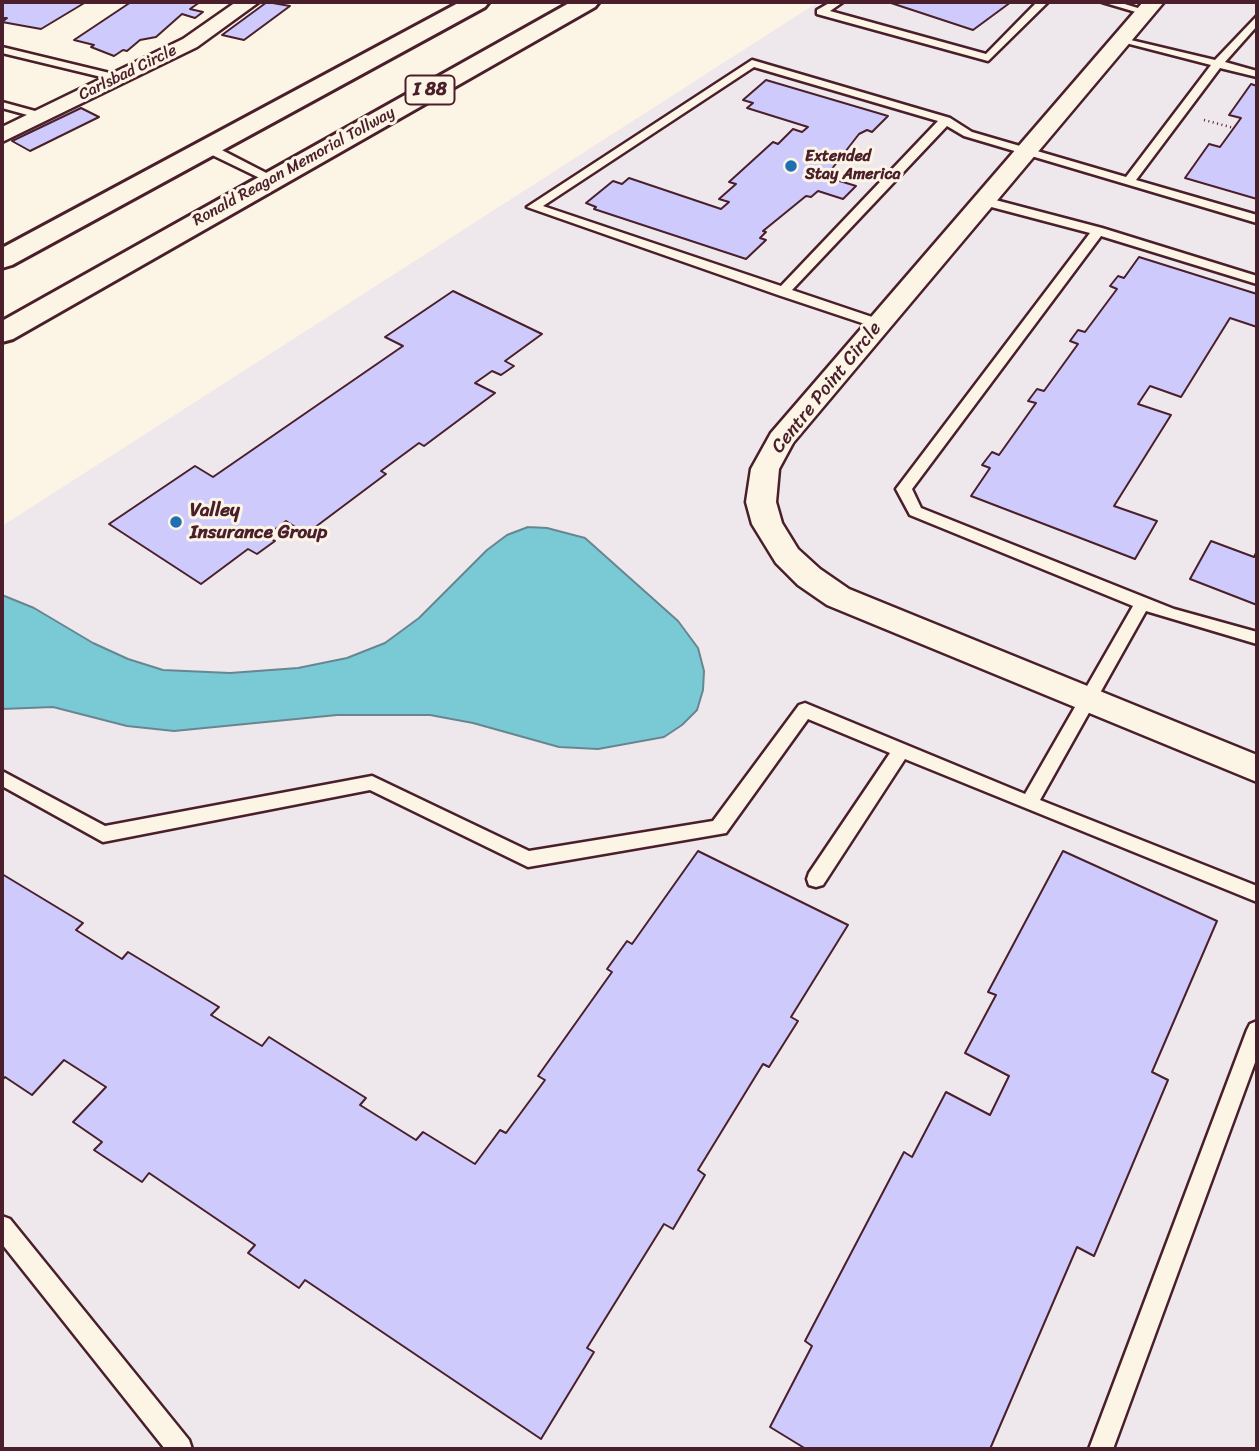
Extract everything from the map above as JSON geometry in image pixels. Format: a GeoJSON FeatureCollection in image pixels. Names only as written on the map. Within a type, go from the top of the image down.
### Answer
{"type":"FeatureCollection","features":[{"type":"Feature","properties":{"kind":"highway"},"geometry":{"type":"LineString","coordinates":[[360,65],[452,2]]}},
{"type":"Feature","properties":{"kind":"highway"},"geometry":{"type":"LineString","coordinates":[[2,259],[477,2]]}},
{"type":"Feature","properties":{"kind":"highway","name":"Ronald Reagan Memorial Tollway"},"geometry":{"type":"LineString","coordinates":[[2,333],[587,2]]}},
{"type":"Feature","properties":{"kind":"street","name":"Carlsbad Circle"},"geometry":{"type":"LineString","coordinates":[[2,135],[190,43],[249,2]]}},
{"type":"Feature","properties":{"kind":"street","name":"Centre Point Circle"},"geometry":{"type":"LineString","coordinates":[[1150,7],[781,439],[769,459],[762,480],[761,502],[771,533],[796,566],[838,597],[1257,769]]}},
{"type":"Feature","properties":{"kind":"lane"},"geometry":{"type":"LineString","coordinates":[[838,2],[821,12],[988,58],[1043,2]]}},
{"type":"Feature","properties":{"kind":"lane"},"geometry":{"type":"LineString","coordinates":[[1107,2],[1150,7]]}},
{"type":"Feature","properties":{"kind":"lane"},"geometry":{"type":"LineString","coordinates":[[1128,182],[1218,63],[1233,50],[1257,19]]}},
{"type":"Feature","properties":{"kind":"lane"},"geometry":{"type":"LineString","coordinates":[[1122,39],[1257,74]]}},
{"type":"Feature","properties":{"kind":"lane"},"geometry":{"type":"LineString","coordinates":[[2,50],[118,78]]}},
{"type":"Feature","properties":{"kind":"lane"},"geometry":{"type":"LineString","coordinates":[[879,324],[533,207],[752,63],[946,120],[968,134],[1026,152],[1257,219]]}},
{"type":"Feature","properties":{"kind":"lane"},"geometry":{"type":"LineString","coordinates":[[2,105],[42,116]]}},
{"type":"Feature","properties":{"kind":"lane"},"geometry":{"type":"LineString","coordinates":[[783,292],[946,120]]}},
{"type":"Feature","properties":{"kind":"lane"},"geometry":{"type":"LineString","coordinates":[[208,148],[272,179]]}},
{"type":"Feature","properties":{"kind":"lane"},"geometry":{"type":"LineString","coordinates":[[984,201],[1098,231],[1257,280]]}},
{"type":"Feature","properties":{"kind":"lane"},"geometry":{"type":"LineString","coordinates":[[1098,231],[904,489],[915,511],[1142,604],[1257,638]]}},
{"type":"Feature","properties":{"kind":"lane"},"geometry":{"type":"LineString","coordinates":[[1029,803],[1142,604]]}},
{"type":"Feature","properties":{"kind":"lane"},"geometry":{"type":"LineString","coordinates":[[2,778],[103,834],[372,783],[528,859],[719,828],[805,710],[1257,894]]}},
{"type":"Feature","properties":{"kind":"lane"},"geometry":{"type":"LineString","coordinates":[[816,879],[902,750]]}},
{"type":"Feature","properties":{"kind":"lane"},"geometry":{"type":"LineString","coordinates":[[1101,1449],[1257,1030]]}},
{"type":"Feature","properties":{"kind":"lane"},"geometry":{"type":"LineString","coordinates":[[2,1227],[180,1449]]}},
{"type":"Feature","properties":{"kind":"path"},"geometry":{"type":"LineString","coordinates":[[1198,118],[1234,128]]}},
{"type":"Feature","properties":{"kind":"shaded area"},"geometry":{"type":"Polygon","coordinates":[[[818,2],[1257,2],[1257,1449],[2,1449],[2,526],[818,2]]]}},
{"type":"Feature","properties":{"kind":"water"},"geometry":{"type":"Polygon","coordinates":[[[528,527],[547,528],[585,538],[678,621],[698,648],[704,671],[703,690],[697,710],[682,725],[664,737],[598,749],[559,747],[473,723],[430,715],[337,715],[174,731],[127,726],[53,707],[2,709],[2,595],[34,608],[93,643],[128,659],[163,670],[230,673],[298,668],[347,658],[385,643],[419,618],[487,550],[507,535],[528,527]]]}},
{"type":"Feature","properties":{"kind":"building"},"geometry":{"type":"Polygon","coordinates":[[[2,2],[86,2],[41,29],[2,22],[7,18],[2,18],[2,2]]]}},
{"type":"Feature","properties":{"kind":"building"},"geometry":{"type":"Polygon","coordinates":[[[131,2],[200,2],[190,9],[203,12],[195,18],[182,14],[156,37],[140,40],[127,51],[123,50],[114,56],[91,47],[94,45],[74,40],[131,2]]]}},
{"type":"Feature","properties":{"kind":"building"},"geometry":{"type":"Polygon","coordinates":[[[267,2],[290,6],[244,40],[222,35],[267,2]]]}},
{"type":"Feature","properties":{"kind":"building"},"geometry":{"type":"Polygon","coordinates":[[[888,2],[1011,2],[973,30],[888,2]]]}},
{"type":"Feature","properties":{"kind":"building","name":"Extended Stay America"},"geometry":{"type":"Polygon","coordinates":[[[766,80],[888,116],[872,132],[867,130],[859,134],[831,170],[836,171],[830,178],[856,186],[843,199],[818,191],[811,197],[806,196],[763,231],[766,232],[760,238],[766,240],[746,259],[594,209],[596,207],[586,203],[613,181],[622,184],[629,178],[721,209],[729,202],[719,199],[736,184],[729,182],[773,142],[778,144],[793,129],[802,132],[808,127],[747,108],[753,103],[743,100],[766,80]]]}},
{"type":"Feature","properties":{"kind":"building"},"geometry":{"type":"Polygon","coordinates":[[[1251,84],[1257,86],[1257,199],[1185,178],[1209,144],[1220,147],[1241,118],[1229,115],[1251,84]]]}},
{"type":"Feature","properties":{"kind":"building"},"geometry":{"type":"Polygon","coordinates":[[[81,108],[99,117],[30,151],[12,141],[81,108]]]}},
{"type":"Feature","properties":{"kind":"building"},"geometry":{"type":"Polygon","coordinates":[[[1139,257],[1257,294],[1257,327],[1230,318],[1181,397],[1150,386],[1138,404],[1171,415],[1114,506],[1157,521],[1135,559],[971,496],[990,468],[982,465],[992,452],[999,455],[1036,403],[1028,401],[1037,389],[1044,391],[1078,344],[1070,341],[1078,330],[1085,332],[1117,289],[1110,286],[1118,276],[1124,278],[1139,257]]]}},
{"type":"Feature","properties":{"kind":"building"},"geometry":{"type":"Polygon","coordinates":[[[453,291],[542,334],[505,361],[514,366],[501,375],[492,371],[475,383],[495,393],[424,446],[419,443],[381,471],[386,474],[306,534],[286,521],[266,536],[275,541],[257,554],[248,549],[201,584],[109,524],[195,466],[213,477],[403,346],[385,337],[453,291]]]}},
{"type":"Feature","properties":{"kind":"building"},"geometry":{"type":"Polygon","coordinates":[[[1211,541],[1254,557],[1257,551],[1257,605],[1190,579],[1211,541]]]}},
{"type":"Feature","properties":{"kind":"building"},"geometry":{"type":"Polygon","coordinates":[[[698,851],[848,925],[791,1017],[798,1021],[769,1067],[763,1064],[698,1170],[705,1175],[673,1229],[664,1224],[587,1348],[594,1352],[541,1439],[305,1280],[299,1288],[248,1253],[255,1245],[149,1173],[142,1182],[94,1150],[102,1142],[73,1122],[106,1087],[64,1060],[32,1095],[5,1077],[2,1080],[2,874],[83,923],[76,930],[122,959],[128,952],[219,1007],[211,1015],[262,1046],[269,1037],[366,1098],[360,1105],[416,1140],[423,1132],[475,1164],[500,1130],[506,1133],[545,1080],[538,1076],[612,972],[607,969],[627,941],[632,944],[698,851]]]}},
{"type":"Feature","properties":{"kind":"building"},"geometry":{"type":"Polygon","coordinates":[[[1063,851],[1217,921],[1152,1072],[1168,1080],[1094,1256],[1077,1247],[990,1449],[806,1449],[770,1427],[812,1346],[805,1341],[904,1152],[912,1157],[946,1092],[990,1115],[1009,1076],[965,1053],[996,995],[988,992],[1063,851]]]}},
{"type":"Feature","properties":{"kind":"place","name":"Extended Stay America"},"geometry":{"type":"Point","coordinates":[791,166]}},
{"type":"Feature","properties":{"kind":"place","name":"Valley Insurance Group"},"geometry":{"type":"Point","coordinates":[176,522]}}]}
